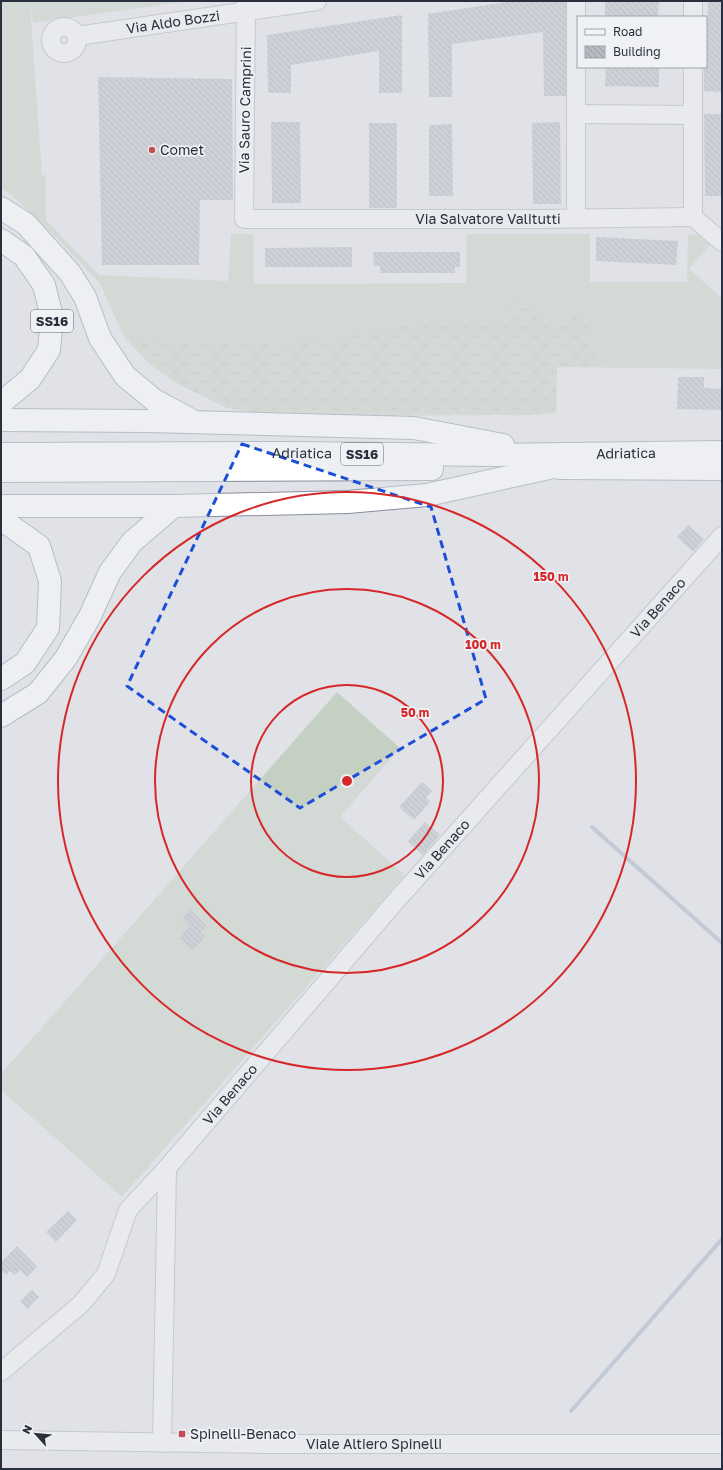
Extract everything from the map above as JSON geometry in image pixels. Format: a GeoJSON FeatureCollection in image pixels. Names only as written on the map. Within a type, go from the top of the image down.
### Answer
{"type":"FeatureCollection","features":[{"type":"Feature","properties":{"kind":"highway","name":"SS16"},"geometry":{"type":"LineString","coordinates":[[1,208],[26,224],[70,273],[85,297],[100,338],[126,376],[154,400],[196,422]]}},
{"type":"Feature","properties":{"kind":"highway","name":"SS16"},"geometry":{"type":"LineString","coordinates":[[1,240],[24,256],[44,285],[52,317],[49,350],[30,379],[1,403]]}},
{"type":"Feature","properties":{"kind":"highway","name":"SS16"},"geometry":{"type":"LineString","coordinates":[[1,420],[196,422],[414,428],[549,461]]}},
{"type":"Feature","properties":{"kind":"highway","name":"Adriatica"},"geometry":{"type":"LineString","coordinates":[[1,454],[290,452],[450,455],[722,469]]}},
{"type":"Feature","properties":{"kind":"highway","name":"Adriatica"},"geometry":{"type":"LineString","coordinates":[[1,471],[549,461],[722,452]]}},
{"type":"Feature","properties":{"kind":"highway","name":"SS16"},"geometry":{"type":"LineString","coordinates":[[1,506],[174,506],[348,502],[427,495],[549,461]]}},
{"type":"Feature","properties":{"kind":"highway"},"geometry":{"type":"LineString","coordinates":[[1,716],[38,693],[66,658],[90,616],[114,566],[132,542],[174,506]]}},
{"type":"Feature","properties":{"kind":"highway"},"geometry":{"type":"LineString","coordinates":[[1,522],[8,524],[39,546],[50,581],[48,628],[25,663],[1,678]]}},
{"type":"Feature","properties":{"kind":"street","name":"Via Aldo Bozzi"},"geometry":{"type":"LineString","coordinates":[[77,36],[246,6],[317,1]]}},
{"type":"Feature","properties":{"kind":"street"},"geometry":{"type":"LineString","coordinates":[[576,1],[576,218]]}},
{"type":"Feature","properties":{"kind":"street"},"geometry":{"type":"LineString","coordinates":[[693,1],[693,16]]}},
{"type":"Feature","properties":{"kind":"street","name":"Via Sauro Camprini"},"geometry":{"type":"LineString","coordinates":[[244,219],[246,6]]}},
{"type":"Feature","properties":{"kind":"street"},"geometry":{"type":"LineString","coordinates":[[693,68],[693,217],[722,242]]}},
{"type":"Feature","properties":{"kind":"street"},"geometry":{"type":"LineString","coordinates":[[576,114],[692,115]]}},
{"type":"Feature","properties":{"kind":"street","name":"Via Salvatore Valitutti"},"geometry":{"type":"LineString","coordinates":[[244,219],[693,217]]}},
{"type":"Feature","properties":{"kind":"street","name":"Via Benaco"},"geometry":{"type":"LineString","coordinates":[[1,1372],[81,1304],[106,1274],[128,1210],[167,1168],[395,902],[722,536]]}},
{"type":"Feature","properties":{"kind":"street"},"geometry":{"type":"LineString","coordinates":[[162,1443],[167,1168]]}},
{"type":"Feature","properties":{"kind":"street","name":"Viale Altiero Spinelli"},"geometry":{"type":"LineString","coordinates":[[1,1440],[265,1444],[722,1444]]}},
{"type":"Feature","properties":{"kind":"highlighted area"},"geometry":{"type":"Polygon","coordinates":[[[242,444],[431,507],[486,699],[300,808],[127,686],[242,444]]]}},
{"type":"Feature","properties":{"kind":"green space"},"geometry":{"type":"Polygon","coordinates":[[[1,1],[190,1],[33,23],[30,3],[42,175],[45,175],[46,220],[99,275],[228,281],[231,234],[253,234],[254,284],[466,283],[467,234],[590,234],[590,282],[687,282],[688,234],[698,235],[710,245],[689,269],[722,298],[722,369],[557,367],[556,413],[532,415],[227,408],[174,382],[150,364],[124,337],[100,284],[51,232],[10,194],[1,188],[1,1]]]}},
{"type":"Feature","properties":{"kind":"green space"},"geometry":{"type":"Polygon","coordinates":[[[525,302],[534,314],[552,326],[569,313],[591,324],[591,340],[596,354],[592,367],[557,367],[556,413],[532,415],[352,416],[256,413],[227,408],[174,382],[150,364],[124,337],[203,342],[244,339],[286,347],[304,335],[336,342],[343,331],[387,329],[416,321],[506,320],[511,303],[525,302]]]}},
{"type":"Feature","properties":{"kind":"green space"},"geometry":{"type":"Polygon","coordinates":[[[337,692],[400,748],[340,817],[405,875],[122,1197],[1,1090],[1,1074],[337,692]]]}},
{"type":"Feature","properties":{"kind":"building"},"geometry":{"type":"Polygon","coordinates":[[[514,1],[566,1],[566,96],[544,96],[543,32],[452,44],[452,97],[429,97],[428,14],[514,1]]]}},
{"type":"Feature","properties":{"kind":"building"},"geometry":{"type":"Polygon","coordinates":[[[605,1],[659,1],[658,16],[605,16],[605,1]]]}},
{"type":"Feature","properties":{"kind":"building"},"geometry":{"type":"Polygon","coordinates":[[[708,1],[722,1],[722,92],[704,91],[704,68],[707,68],[708,1]]]}},
{"type":"Feature","properties":{"kind":"building"},"geometry":{"type":"Polygon","coordinates":[[[402,15],[402,93],[379,93],[379,51],[291,65],[291,93],[268,93],[267,35],[402,15]]]}},
{"type":"Feature","properties":{"kind":"building"},"geometry":{"type":"Polygon","coordinates":[[[606,68],[659,68],[659,87],[605,86],[606,68]]]}},
{"type":"Feature","properties":{"kind":"building"},"geometry":{"type":"Polygon","coordinates":[[[98,77],[232,79],[233,200],[200,200],[199,265],[102,265],[98,77]]]}},
{"type":"Feature","properties":{"kind":"building"},"geometry":{"type":"Polygon","coordinates":[[[704,114],[722,114],[722,196],[705,196],[704,114]]]}},
{"type":"Feature","properties":{"kind":"building"},"geometry":{"type":"Polygon","coordinates":[[[271,122],[300,122],[301,203],[272,203],[271,122]]]}},
{"type":"Feature","properties":{"kind":"building"},"geometry":{"type":"Polygon","coordinates":[[[560,122],[561,204],[533,204],[532,123],[560,122]]]}},
{"type":"Feature","properties":{"kind":"building"},"geometry":{"type":"Polygon","coordinates":[[[369,123],[397,123],[397,208],[369,208],[369,123]]]}},
{"type":"Feature","properties":{"kind":"building"},"geometry":{"type":"Polygon","coordinates":[[[452,124],[453,196],[429,196],[429,125],[452,124]]]}},
{"type":"Feature","properties":{"kind":"building"},"geometry":{"type":"Polygon","coordinates":[[[596,237],[678,241],[676,265],[596,261],[596,237]]]}},
{"type":"Feature","properties":{"kind":"building"},"geometry":{"type":"Polygon","coordinates":[[[352,247],[352,267],[265,267],[265,248],[352,247]]]}},
{"type":"Feature","properties":{"kind":"building"},"geometry":{"type":"Polygon","coordinates":[[[373,252],[460,252],[460,267],[455,267],[455,273],[380,273],[380,266],[374,266],[373,252]]]}},
{"type":"Feature","properties":{"kind":"building"},"geometry":{"type":"Polygon","coordinates":[[[678,377],[704,377],[704,388],[722,389],[722,410],[677,409],[678,377]]]}},
{"type":"Feature","properties":{"kind":"building"},"geometry":{"type":"Polygon","coordinates":[[[688,525],[704,539],[693,552],[677,537],[688,525]]]}},
{"type":"Feature","properties":{"kind":"building"},"geometry":{"type":"Polygon","coordinates":[[[422,782],[432,791],[426,798],[430,802],[414,820],[399,807],[422,782]]]}},
{"type":"Feature","properties":{"kind":"building"},"geometry":{"type":"Polygon","coordinates":[[[425,822],[440,835],[423,855],[408,841],[425,822]]]}},
{"type":"Feature","properties":{"kind":"building"},"geometry":{"type":"Polygon","coordinates":[[[190,910],[207,926],[201,933],[205,937],[192,950],[180,938],[189,926],[182,919],[190,910]]]}},
{"type":"Feature","properties":{"kind":"building"},"geometry":{"type":"Polygon","coordinates":[[[68,1211],[77,1220],[56,1242],[46,1232],[68,1211]]]}},
{"type":"Feature","properties":{"kind":"building"},"geometry":{"type":"Polygon","coordinates":[[[17,1246],[37,1267],[27,1277],[20,1270],[15,1275],[10,1271],[6,1275],[1,1269],[1,1262],[17,1246]]]}},
{"type":"Feature","properties":{"kind":"building"},"geometry":{"type":"Polygon","coordinates":[[[32,1290],[39,1297],[27,1309],[20,1301],[32,1290]]]}},
{"type":"Feature","properties":{"kind":"waterway"},"geometry":{"type":"LineString","coordinates":[[592,827],[722,943]]}},
{"type":"Feature","properties":{"kind":"waterway"},"geometry":{"type":"LineString","coordinates":[[571,1411],[722,1239]]}},
{"type":"Feature","properties":{"kind":"place","name":"Comet"},"geometry":{"type":"Point","coordinates":[152,150]}},
{"type":"Feature","properties":{"kind":"place","name":"Spinelli-Benaco"},"geometry":{"type":"Point","coordinates":[182,1434]}}]}
